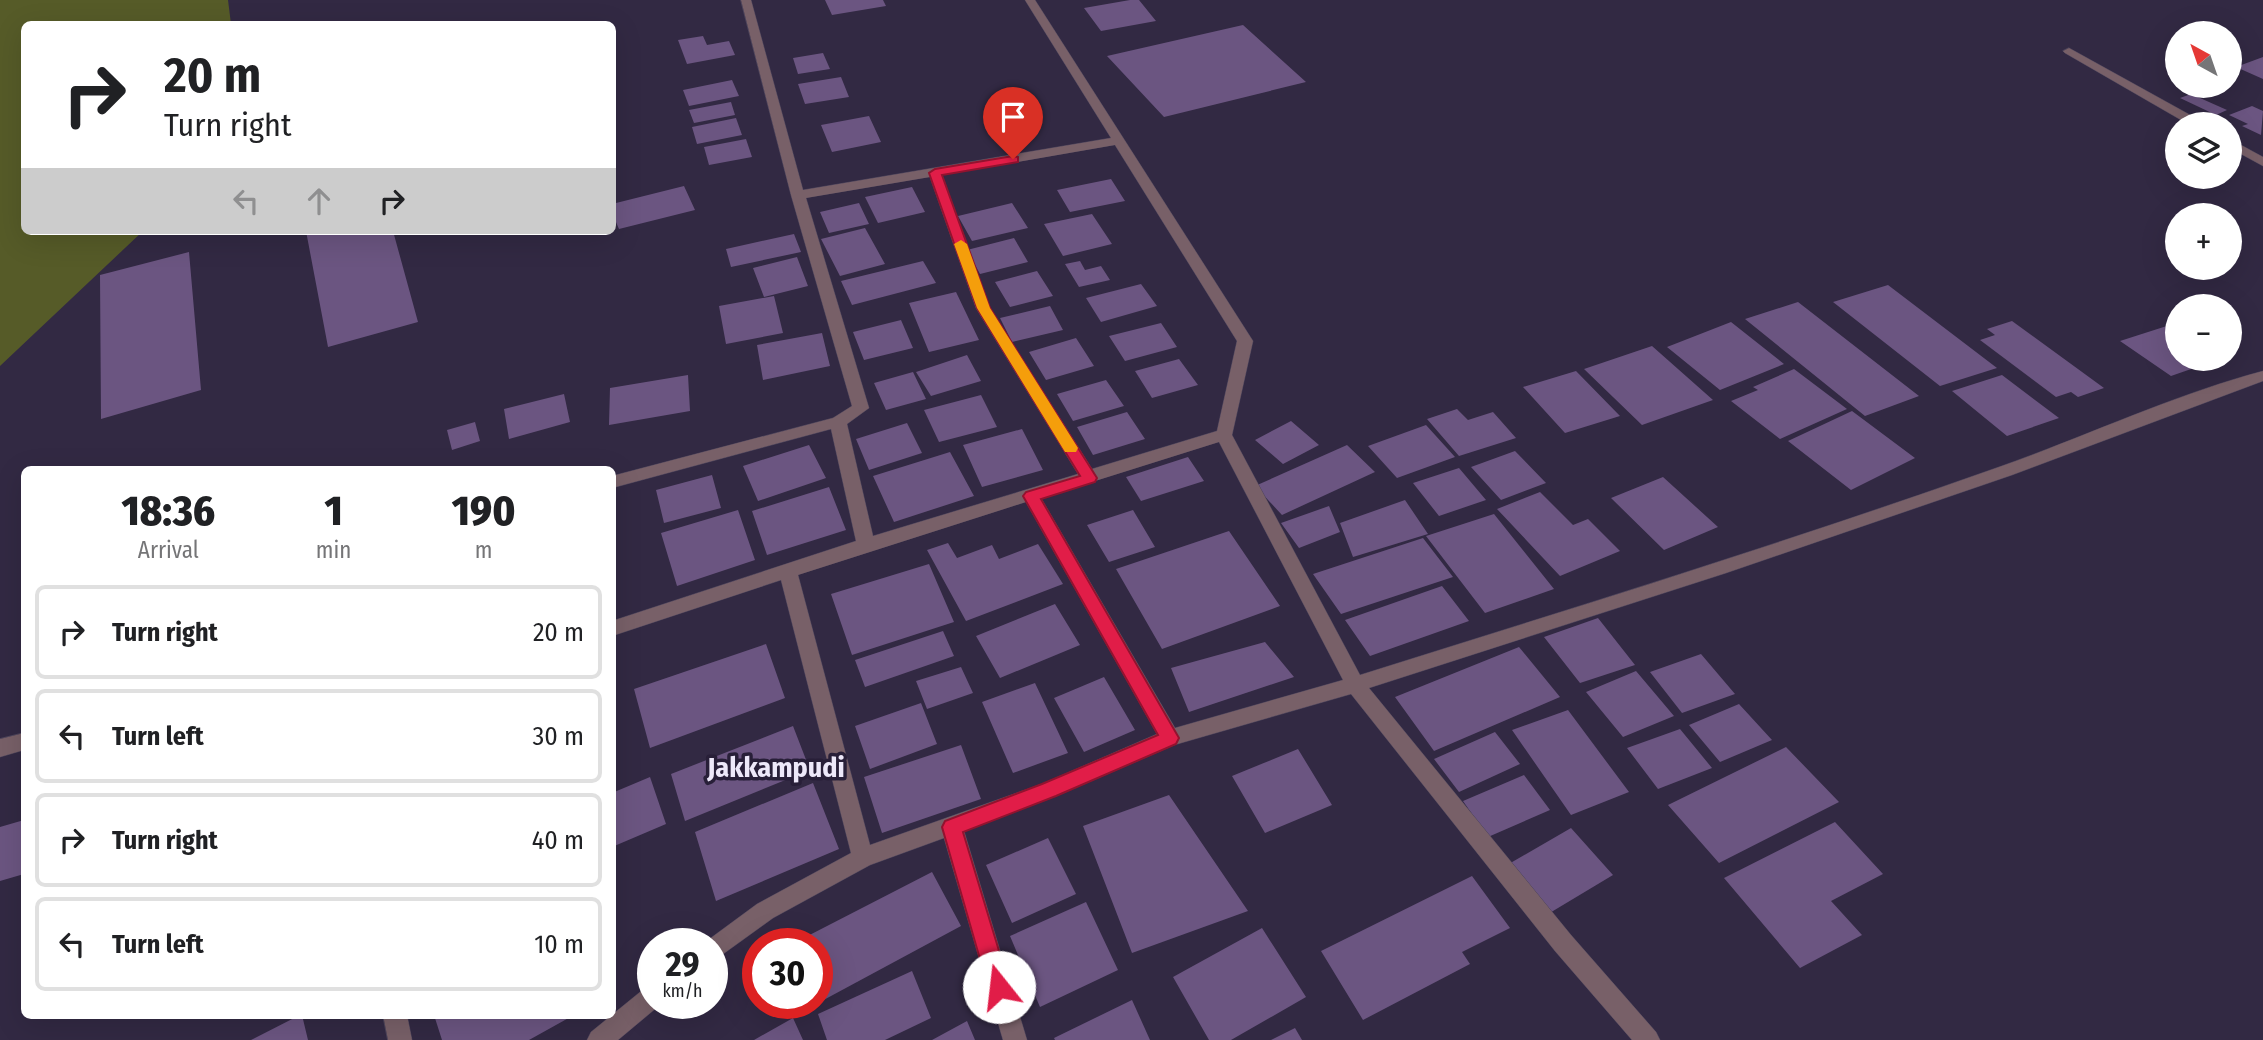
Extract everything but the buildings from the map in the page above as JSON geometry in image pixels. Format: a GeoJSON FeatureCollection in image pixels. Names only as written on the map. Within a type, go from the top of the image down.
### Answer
{"type":"FeatureCollection","features":[{"type":"Feature","properties":{"kind":"street"},"geometry":{"type":"LineString","coordinates":[[616,481],[838,422],[861,408],[798,195],[746,0]]}},
{"type":"Feature","properties":{"kind":"street"},"geometry":{"type":"LineString","coordinates":[[1030,0],[1245,341],[1224,435],[1355,685],[1563,943],[1648,1040]]}},
{"type":"Feature","properties":{"kind":"street"},"geometry":{"type":"LineString","coordinates":[[2069,51],[2176,112]]}},
{"type":"Feature","properties":{"kind":"street"},"geometry":{"type":"LineString","coordinates":[[798,195],[1118,141]]}},
{"type":"Feature","properties":{"kind":"street"},"geometry":{"type":"LineString","coordinates":[[2242,150],[2263,162]]}},
{"type":"Feature","properties":{"kind":"street"},"geometry":{"type":"LineString","coordinates":[[935,173],[984,308],[1089,478]]}},
{"type":"Feature","properties":{"kind":"street"},"geometry":{"type":"LineString","coordinates":[[728,939],[765,911],[863,858],[1049,790],[1170,738],[1355,685],[1720,568],[2006,471],[2219,390],[2263,376]]}},
{"type":"Feature","properties":{"kind":"street"},"geometry":{"type":"LineString","coordinates":[[838,422],[866,545]]}},
{"type":"Feature","properties":{"kind":"street"},"geometry":{"type":"LineString","coordinates":[[616,628],[866,545],[1224,435]]}},
{"type":"Feature","properties":{"kind":"street"},"geometry":{"type":"LineString","coordinates":[[1031,496],[1170,738]]}},
{"type":"Feature","properties":{"kind":"street"},"geometry":{"type":"LineString","coordinates":[[788,573],[863,858]]}},
{"type":"Feature","properties":{"kind":"street"},"geometry":{"type":"LineString","coordinates":[[0,748],[21,743]]}},
{"type":"Feature","properties":{"kind":"street"},"geometry":{"type":"LineString","coordinates":[[952,827],[1015,1040]]}},
{"type":"Feature","properties":{"kind":"street"},"geometry":{"type":"LineString","coordinates":[[599,1040],[637,1009]]}},
{"type":"Feature","properties":{"kind":"street"},"geometry":{"type":"LineString","coordinates":[[396,1019],[400,1040]]}},
{"type":"Feature","properties":{"kind":"green space"},"geometry":{"type":"Polygon","coordinates":[[[0,0],[228,0],[231,21],[21,21],[21,235],[139,235],[0,366],[0,0]]]}},
{"type":"Feature","properties":{"kind":"slow traffic"},"geometry":{"type":"LineString","coordinates":[[961,244],[984,308],[1070,448]]}},
{"type":"Feature","properties":{"kind":"district","name":"Jakkampudi"},"geometry":{"type":"Point","coordinates":[776,767]}},
{"type":"Feature","properties":{"kind":"route"},"geometry":{"type":"LineString","coordinates":[[999,987],[952,827],[1049,790],[1170,738],[1031,496],[1089,478],[984,308],[935,173],[1013,159]]}}]}
